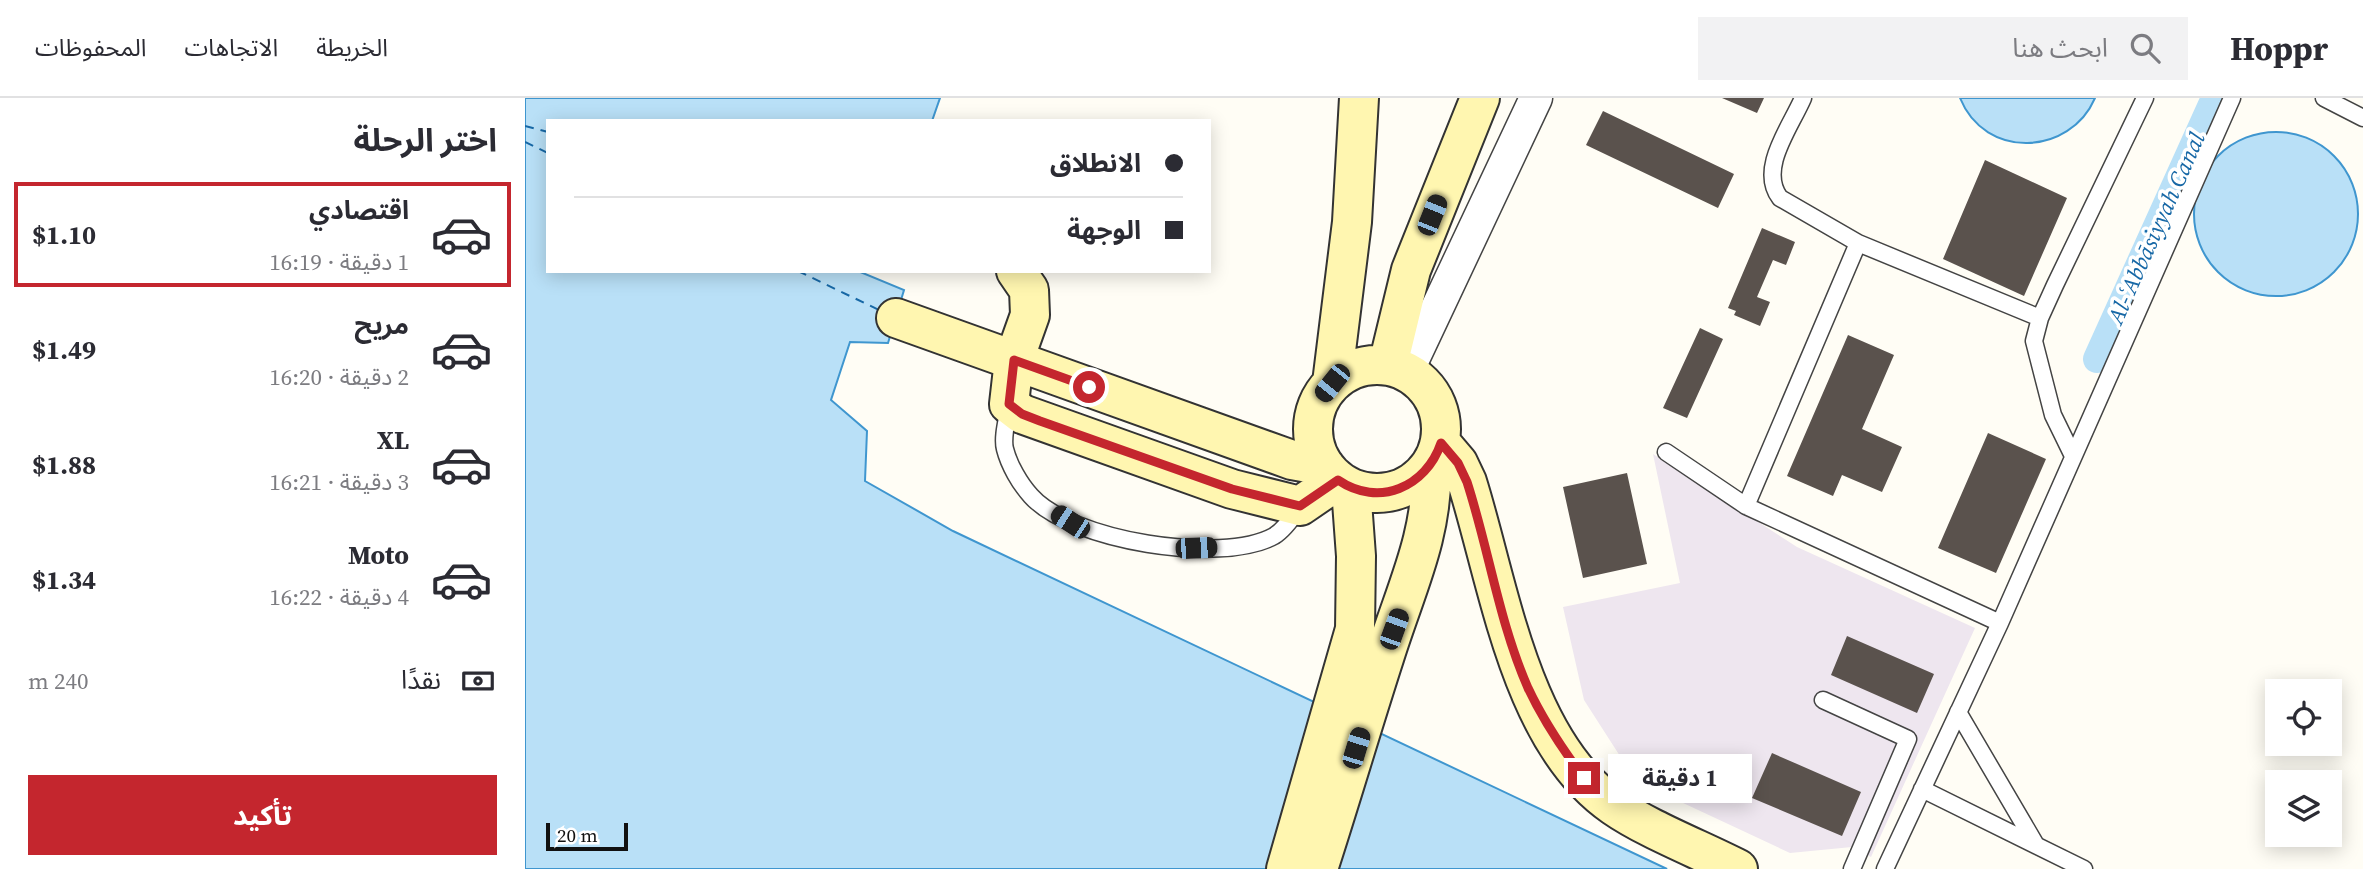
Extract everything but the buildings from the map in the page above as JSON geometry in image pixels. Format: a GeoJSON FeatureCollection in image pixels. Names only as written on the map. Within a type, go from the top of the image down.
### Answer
{"type":"FeatureCollection","features":[{"type":"Feature","properties":{"kind":"main road"},"geometry":{"type":"LineString","coordinates":[[1332,383],[1352,222],[1359,98]]}},
{"type":"Feature","properties":{"kind":"main road"},"geometry":{"type":"LineString","coordinates":[[1397,368],[1399,308],[1411,270],[1480,98]]}},
{"type":"Feature","properties":{"kind":"main road"},"geometry":{"type":"LineString","coordinates":[[1017,273],[1029,290],[1030,315],[1014,360],[1009,404],[1022,414],[1232,489],[1300,506],[1338,478]]}},
{"type":"Feature","properties":{"kind":"main road"},"geometry":{"type":"LineString","coordinates":[[896,318],[1292,460],[1366,492],[1396,491],[1410,485],[1436,454]]}},
{"type":"Feature","properties":{"kind":"main road"},"geometry":{"type":"LineString","coordinates":[[1286,869],[1369,647],[1426,536],[1436,454],[1438,407],[1426,386],[1397,368],[1358,368],[1332,383],[1322,394],[1313,423],[1317,453],[1338,478],[1356,598],[1369,647],[1318,869]]}},
{"type":"Feature","properties":{"kind":"main road"},"geometry":{"type":"LineString","coordinates":[[1436,454],[1458,463],[1467,482],[1513,649],[1528,688],[1563,750],[1584,778],[1614,806],[1738,869]]}},
{"type":"Feature","properties":{"kind":"street"},"geometry":{"type":"LineString","coordinates":[[1397,368],[1536,98]]}},
{"type":"Feature","properties":{"kind":"lane"},"geometry":{"type":"LineString","coordinates":[[1803,98],[1771,170],[1772,187],[1780,198],[1859,243],[2040,318]]}},
{"type":"Feature","properties":{"kind":"lane"},"geometry":{"type":"LineString","coordinates":[[2073,456],[2053,415],[2034,341],[2040,318],[2145,98]]}},
{"type":"Feature","properties":{"kind":"lane"},"geometry":{"type":"LineString","coordinates":[[1885,869],[2000,623],[2232,98]]}},
{"type":"Feature","properties":{"kind":"lane"},"geometry":{"type":"LineString","coordinates":[[2324,98],[2363,118]]}},
{"type":"Feature","properties":{"kind":"lane"},"geometry":{"type":"LineString","coordinates":[[1746,506],[1859,243]]}},
{"type":"Feature","properties":{"kind":"lane"},"geometry":{"type":"LineString","coordinates":[[1009,404],[1004,447],[1013,469],[1032,497],[1070,522],[1132,542],[1196,548],[1241,546],[1275,535],[1300,506]]}},
{"type":"Feature","properties":{"kind":"lane"},"geometry":{"type":"LineString","coordinates":[[1666,452],[1746,506],[2000,623]]}},
{"type":"Feature","properties":{"kind":"lane"},"geometry":{"type":"LineString","coordinates":[[1822,700],[1908,739],[1852,869]]}},
{"type":"Feature","properties":{"kind":"lane"},"geometry":{"type":"LineString","coordinates":[[1958,712],[2036,845]]}},
{"type":"Feature","properties":{"kind":"lane"},"geometry":{"type":"LineString","coordinates":[[1922,789],[2084,869]]}},
{"type":"Feature","properties":{"kind":"shaded area"},"geometry":{"type":"Polygon","coordinates":[[[1653,454],[1797,547],[1975,628],[1871,857],[1852,847],[1790,853],[1636,781],[1584,700],[1563,607],[1680,583],[1653,454]]]}},
{"type":"Feature","properties":{"kind":"water"},"geometry":{"type":"Polygon","coordinates":[[[525,98],[940,98],[933,119],[546,119],[546,273],[863,273],[904,290],[888,343],[850,342],[831,400],[867,431],[865,481],[953,531],[1667,869],[525,869],[525,98]]]}},
{"type":"Feature","properties":{"kind":"water"},"geometry":{"type":"Polygon","coordinates":[[[1960,98],[2095,98],[2083,117],[2067,131],[2048,140],[2027,143],[2007,141],[1988,132],[1972,118],[1960,98]]]}},
{"type":"Feature","properties":{"kind":"water"},"geometry":{"type":"Polygon","coordinates":[[[2276,132],[2308,138],[2322,145],[2334,156],[2345,168],[2352,182],[2358,214],[2352,246],[2345,260],[2334,272],[2322,283],[2308,290],[2276,296],[2244,290],[2230,283],[2218,272],[2207,260],[2200,246],[2194,214],[2200,182],[2207,168],[2218,156],[2230,145],[2244,138],[2276,132]]]}},
{"type":"Feature","properties":{"kind":"waterway","name":"Al-ʿAbbāsiyyah Canal"},"geometry":{"type":"LineString","coordinates":[[2097,359],[2215,98]]}},
{"type":"Feature","properties":{"kind":"ferry route"},"geometry":{"type":"LineString","coordinates":[[525,126],[546,131]]}},
{"type":"Feature","properties":{"kind":"ferry route"},"geometry":{"type":"LineString","coordinates":[[525,142],[546,152]]}},
{"type":"Feature","properties":{"kind":"ferry route"},"geometry":{"type":"LineString","coordinates":[[802,273],[879,310]]}},
{"type":"Feature","properties":{"kind":"route"},"geometry":{"type":"LineString","coordinates":[[1089,387],[1014,360],[1009,384],[1009,404],[1022,414],[1040,421],[1208,481],[1261,498],[1300,506],[1338,480],[1351,488],[1366,492],[1396,491],[1410,485],[1432,464],[1441,443],[1458,463],[1467,482],[1513,649],[1528,688],[1544,720],[1584,778]]}}]}
